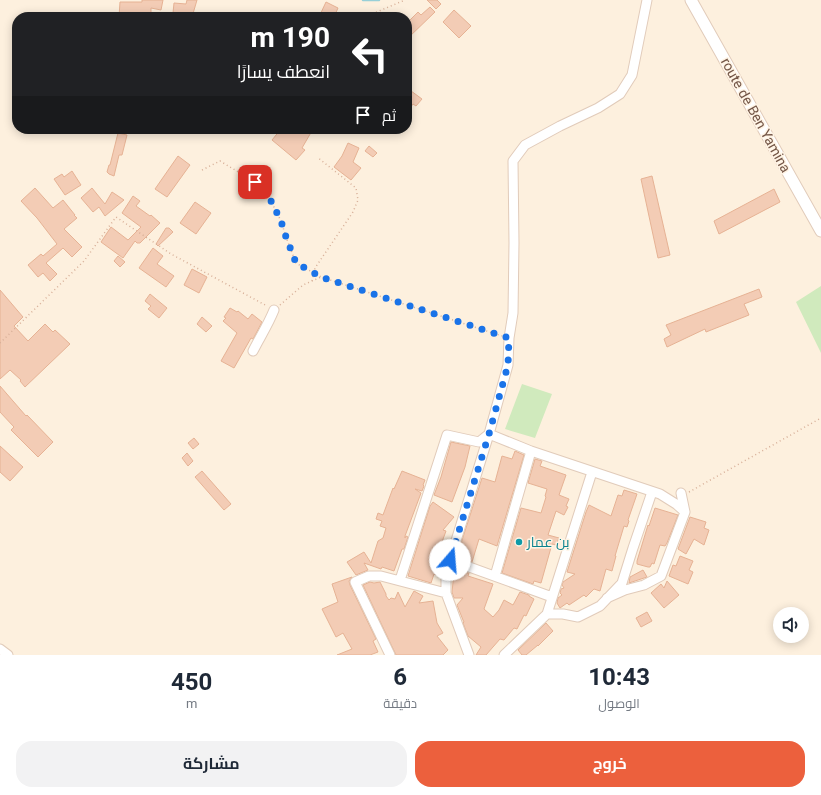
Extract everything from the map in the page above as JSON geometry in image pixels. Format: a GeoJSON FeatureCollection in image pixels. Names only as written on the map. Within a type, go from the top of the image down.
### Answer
{"type":"FeatureCollection","features":[{"type":"Feature","properties":{"kind":"street"},"geometry":{"type":"LineString","coordinates":[[469,655],[446,593],[446,580],[450,560],[489,434],[508,365],[509,338],[513,306],[513,161],[525,145],[598,108],[620,94],[632,75],[647,0]]}},
{"type":"Feature","properties":{"kind":"street","name":"route de Ben Yamina"},"geometry":{"type":"LineString","coordinates":[[692,0],[821,231]]}},
{"type":"Feature","properties":{"kind":"street"},"geometry":{"type":"LineString","coordinates":[[253,351],[260,336],[267,327],[274,310]]}},
{"type":"Feature","properties":{"kind":"street"},"geometry":{"type":"LineString","coordinates":[[489,434],[531,451],[660,494],[676,504],[685,512]]}},
{"type":"Feature","properties":{"kind":"street"},"geometry":{"type":"LineString","coordinates":[[400,580],[447,435],[479,442],[489,434]]}},
{"type":"Feature","properties":{"kind":"street"},"geometry":{"type":"LineString","coordinates":[[495,576],[531,451]]}},
{"type":"Feature","properties":{"kind":"street"},"geometry":{"type":"LineString","coordinates":[[504,655],[547,614],[592,472]]}},
{"type":"Feature","properties":{"kind":"street"},"geometry":{"type":"LineString","coordinates":[[547,614],[563,614],[578,617],[600,606],[622,583],[652,492]]}},
{"type":"Feature","properties":{"kind":"street"},"geometry":{"type":"LineString","coordinates":[[608,598],[625,590],[644,585],[661,576],[685,512],[681,492]]}},
{"type":"Feature","properties":{"kind":"street"},"geometry":{"type":"LineString","coordinates":[[450,560],[552,597]]}},
{"type":"Feature","properties":{"kind":"street"},"geometry":{"type":"LineString","coordinates":[[390,655],[355,582],[369,576],[381,576],[446,593]]}},
{"type":"Feature","properties":{"kind":"street"},"geometry":{"type":"LineString","coordinates":[[0,649],[8,655]]}},
{"type":"Feature","properties":{"kind":"path"},"geometry":{"type":"LineString","coordinates":[[377,12],[405,0]]}},
{"type":"Feature","properties":{"kind":"path"},"geometry":{"type":"LineString","coordinates":[[312,281],[315,268],[353,212],[358,200],[356,188],[317,157]]}},
{"type":"Feature","properties":{"kind":"path"},"geometry":{"type":"LineString","coordinates":[[202,170],[220,161],[255,182],[270,199],[281,221],[296,263],[321,277],[509,338]]}},
{"type":"Feature","properties":{"kind":"path"},"geometry":{"type":"LineString","coordinates":[[0,343],[84,261],[116,217],[171,254],[274,310],[303,285],[321,277]]}},
{"type":"Feature","properties":{"kind":"path"},"geometry":{"type":"LineString","coordinates":[[681,492],[690,492],[821,418]]}},
{"type":"Feature","properties":{"kind":"green space"},"geometry":{"type":"Polygon","coordinates":[[[821,286],[821,353],[796,302],[821,286]]]}},
{"type":"Feature","properties":{"kind":"green space"},"geometry":{"type":"Polygon","coordinates":[[[522,384],[552,394],[535,438],[505,429],[522,384]]]}},
{"type":"Feature","properties":{"kind":"building"},"geometry":{"type":"Polygon","coordinates":[[[142,0],[163,0],[161,10],[151,8],[151,12],[119,12],[120,2],[142,2],[142,0]]]}},
{"type":"Feature","properties":{"kind":"building"},"geometry":{"type":"Polygon","coordinates":[[[187,0],[197,0],[193,12],[173,12],[174,3],[186,4],[187,0]]]}},
{"type":"Feature","properties":{"kind":"building"},"geometry":{"type":"Polygon","coordinates":[[[427,0],[437,0],[441,4],[436,9],[427,0]]]}},
{"type":"Feature","properties":{"kind":"building"},"geometry":{"type":"Polygon","coordinates":[[[326,2],[338,8],[336,12],[321,12],[326,2]]]}},
{"type":"Feature","properties":{"kind":"building"},"geometry":{"type":"Polygon","coordinates":[[[430,7],[435,12],[412,34],[412,18],[418,12],[421,15],[430,7]]]}},
{"type":"Feature","properties":{"kind":"building"},"geometry":{"type":"Polygon","coordinates":[[[454,10],[471,26],[459,38],[443,22],[454,10]]]}},
{"type":"Feature","properties":{"kind":"building"},"geometry":{"type":"Polygon","coordinates":[[[412,92],[422,99],[416,106],[413,104],[412,105],[412,92]]]}},
{"type":"Feature","properties":{"kind":"building"},"geometry":{"type":"Polygon","coordinates":[[[118,134],[127,135],[122,155],[119,155],[114,176],[107,172],[118,134]]]}},
{"type":"Feature","properties":{"kind":"building"},"geometry":{"type":"Polygon","coordinates":[[[277,134],[310,134],[302,148],[305,150],[296,160],[272,140],[277,134]]]}},
{"type":"Feature","properties":{"kind":"building"},"geometry":{"type":"Polygon","coordinates":[[[348,143],[359,148],[353,162],[361,168],[351,180],[334,167],[342,156],[348,143]]]}},
{"type":"Feature","properties":{"kind":"building"},"geometry":{"type":"Polygon","coordinates":[[[369,146],[377,153],[373,157],[365,151],[369,146]]]}},
{"type":"Feature","properties":{"kind":"building"},"geometry":{"type":"Polygon","coordinates":[[[178,156],[190,165],[167,197],[155,189],[178,156]]]}},
{"type":"Feature","properties":{"kind":"building"},"geometry":{"type":"Polygon","coordinates":[[[72,171],[81,185],[65,195],[54,179],[62,174],[64,177],[72,171]]]}},
{"type":"Feature","properties":{"kind":"building"},"geometry":{"type":"Polygon","coordinates":[[[652,176],[670,255],[658,258],[641,179],[652,176]]]}},
{"type":"Feature","properties":{"kind":"building"},"geometry":{"type":"Polygon","coordinates":[[[35,188],[53,208],[63,200],[75,215],[77,218],[64,229],[82,247],[72,257],[63,248],[46,263],[57,274],[50,281],[43,273],[38,277],[28,265],[41,254],[43,256],[57,244],[37,218],[21,201],[35,188]]]}},
{"type":"Feature","properties":{"kind":"building"},"geometry":{"type":"Polygon","coordinates":[[[92,188],[105,204],[112,192],[124,200],[105,216],[99,207],[93,212],[81,198],[92,188]]]}},
{"type":"Feature","properties":{"kind":"building"},"geometry":{"type":"Polygon","coordinates":[[[774,189],[780,202],[719,234],[714,221],[774,189]]]}},
{"type":"Feature","properties":{"kind":"building"},"geometry":{"type":"Polygon","coordinates":[[[133,196],[140,201],[136,206],[150,216],[151,215],[160,223],[140,243],[135,241],[123,258],[101,242],[111,227],[128,240],[141,227],[122,213],[133,196]]]}},
{"type":"Feature","properties":{"kind":"building"},"geometry":{"type":"Polygon","coordinates":[[[195,202],[211,213],[196,234],[180,223],[195,202]]]}},
{"type":"Feature","properties":{"kind":"building"},"geometry":{"type":"Polygon","coordinates":[[[166,228],[169,228],[173,232],[158,246],[156,244],[166,228]]]}},
{"type":"Feature","properties":{"kind":"building"},"geometry":{"type":"Polygon","coordinates":[[[153,248],[163,256],[157,264],[174,276],[166,287],[139,268],[153,248]]]}},
{"type":"Feature","properties":{"kind":"building"},"geometry":{"type":"Polygon","coordinates":[[[118,256],[125,262],[120,267],[114,261],[118,256]]]}},
{"type":"Feature","properties":{"kind":"building"},"geometry":{"type":"Polygon","coordinates":[[[192,269],[207,277],[199,293],[184,285],[192,269]]]}},
{"type":"Feature","properties":{"kind":"building"},"geometry":{"type":"Polygon","coordinates":[[[759,289],[762,297],[744,304],[749,315],[706,332],[705,329],[667,347],[664,339],[671,335],[666,325],[759,289]]]}},
{"type":"Feature","properties":{"kind":"building"},"geometry":{"type":"Polygon","coordinates":[[[0,290],[23,317],[14,326],[28,341],[45,324],[53,332],[55,330],[70,344],[25,387],[20,381],[21,380],[10,370],[0,379],[0,290]]]}},
{"type":"Feature","properties":{"kind":"building"},"geometry":{"type":"Polygon","coordinates":[[[150,294],[167,308],[159,318],[148,309],[151,306],[145,301],[150,294]]]}},
{"type":"Feature","properties":{"kind":"building"},"geometry":{"type":"Polygon","coordinates":[[[230,308],[237,312],[238,311],[248,319],[252,314],[262,322],[234,368],[221,361],[237,333],[223,321],[226,318],[224,317],[230,308]]]}},
{"type":"Feature","properties":{"kind":"building"},"geometry":{"type":"Polygon","coordinates":[[[202,317],[212,326],[206,332],[197,324],[202,317]]]}},
{"type":"Feature","properties":{"kind":"building"},"geometry":{"type":"Polygon","coordinates":[[[0,386],[26,416],[27,415],[53,442],[38,457],[11,430],[14,427],[0,412],[0,386]]]}},
{"type":"Feature","properties":{"kind":"building"},"geometry":{"type":"Polygon","coordinates":[[[194,438],[199,444],[193,449],[188,443],[194,438]]]}},
{"type":"Feature","properties":{"kind":"building"},"geometry":{"type":"Polygon","coordinates":[[[451,442],[470,446],[465,467],[452,502],[434,495],[451,442]]]}},
{"type":"Feature","properties":{"kind":"building"},"geometry":{"type":"Polygon","coordinates":[[[0,446],[23,467],[10,481],[0,472],[0,446]]]}},
{"type":"Feature","properties":{"kind":"building"},"geometry":{"type":"Polygon","coordinates":[[[515,451],[524,455],[497,546],[479,539],[472,562],[457,556],[482,478],[495,482],[502,456],[512,459],[515,451]]]}},
{"type":"Feature","properties":{"kind":"building"},"geometry":{"type":"Polygon","coordinates":[[[187,453],[193,461],[188,466],[182,458],[187,453]]]}},
{"type":"Feature","properties":{"kind":"building"},"geometry":{"type":"Polygon","coordinates":[[[535,459],[542,461],[540,466],[566,475],[559,495],[569,499],[566,506],[568,507],[564,515],[556,511],[548,535],[559,538],[556,545],[552,544],[541,583],[534,581],[533,584],[502,573],[521,508],[541,513],[546,497],[547,489],[528,483],[535,459]]]}},
{"type":"Feature","properties":{"kind":"building"},"geometry":{"type":"Polygon","coordinates":[[[202,471],[231,504],[224,510],[195,477],[202,471]]]}},
{"type":"Feature","properties":{"kind":"building"},"geometry":{"type":"Polygon","coordinates":[[[402,471],[425,480],[422,491],[415,489],[421,493],[405,536],[405,538],[406,536],[408,537],[404,549],[402,549],[394,571],[382,567],[381,569],[364,563],[368,570],[356,575],[347,562],[364,552],[371,563],[378,541],[383,538],[386,528],[380,526],[382,521],[376,519],[378,513],[383,515],[393,488],[394,489],[402,471]]]}},
{"type":"Feature","properties":{"kind":"building"},"geometry":{"type":"Polygon","coordinates":[[[624,490],[637,494],[627,527],[624,526],[612,571],[606,569],[600,591],[594,589],[586,597],[584,595],[569,605],[567,603],[560,608],[557,603],[558,598],[562,595],[560,593],[561,589],[564,588],[562,585],[563,582],[575,574],[567,572],[589,505],[611,516],[618,495],[622,496],[624,490]]]}},
{"type":"Feature","properties":{"kind":"building"},"geometry":{"type":"Polygon","coordinates":[[[433,502],[454,517],[443,530],[446,531],[439,550],[442,551],[436,567],[439,568],[436,575],[434,574],[431,583],[408,576],[430,506],[433,502]]]}},
{"type":"Feature","properties":{"kind":"building"},"geometry":{"type":"Polygon","coordinates":[[[655,508],[678,515],[667,543],[665,546],[660,545],[654,564],[652,563],[650,567],[648,567],[637,564],[637,561],[655,508]]]}},
{"type":"Feature","properties":{"kind":"building"},"geometry":{"type":"Polygon","coordinates":[[[690,517],[706,522],[704,528],[709,530],[704,545],[694,539],[686,554],[678,549],[690,517]]]}},
{"type":"Feature","properties":{"kind":"building"},"geometry":{"type":"Polygon","coordinates":[[[680,556],[693,561],[689,570],[693,572],[688,584],[669,576],[673,565],[676,566],[680,556]]]}},
{"type":"Feature","properties":{"kind":"building"},"geometry":{"type":"Polygon","coordinates":[[[643,570],[647,577],[629,583],[630,577],[643,570]]]}},
{"type":"Feature","properties":{"kind":"building"},"geometry":{"type":"Polygon","coordinates":[[[454,573],[469,573],[468,576],[493,584],[484,609],[493,617],[499,610],[504,600],[513,605],[520,592],[529,595],[534,599],[526,616],[524,615],[517,629],[514,628],[504,640],[500,639],[486,655],[476,655],[481,647],[468,636],[457,605],[463,598],[454,598],[452,592],[454,573]]]}},
{"type":"Feature","properties":{"kind":"building"},"geometry":{"type":"Polygon","coordinates":[[[352,577],[349,581],[350,585],[376,639],[373,641],[378,652],[370,655],[337,655],[352,649],[343,633],[336,637],[322,609],[338,602],[332,584],[352,577]]]}},
{"type":"Feature","properties":{"kind":"building"},"geometry":{"type":"Polygon","coordinates":[[[667,581],[679,595],[664,608],[651,593],[661,584],[664,588],[667,581]]]}},
{"type":"Feature","properties":{"kind":"building"},"geometry":{"type":"Polygon","coordinates":[[[370,582],[380,582],[389,600],[391,598],[395,599],[398,592],[405,607],[414,591],[423,596],[419,603],[433,601],[437,623],[443,633],[437,636],[448,650],[443,655],[396,655],[363,585],[370,582]]]}},
{"type":"Feature","properties":{"kind":"building"},"geometry":{"type":"Polygon","coordinates":[[[647,612],[652,621],[641,627],[636,618],[647,612]]]}},
{"type":"Feature","properties":{"kind":"building"},"geometry":{"type":"Polygon","coordinates":[[[546,623],[553,631],[538,646],[526,655],[522,655],[518,650],[546,623]]]}},
{"type":"Feature","properties":{"kind":"waterway"},"geometry":{"type":"LineString","coordinates":[[363,0],[379,0]]}},
{"type":"Feature","properties":{"kind":"place","name":"بن عمار"},"geometry":{"type":"Point","coordinates":[519,542]}},
{"type":"Feature","properties":{"kind":"route"},"geometry":{"type":"LineString","coordinates":[[255,182],[270,199],[281,221],[296,263],[321,277],[509,338],[508,365],[489,434],[450,560]]}}]}
